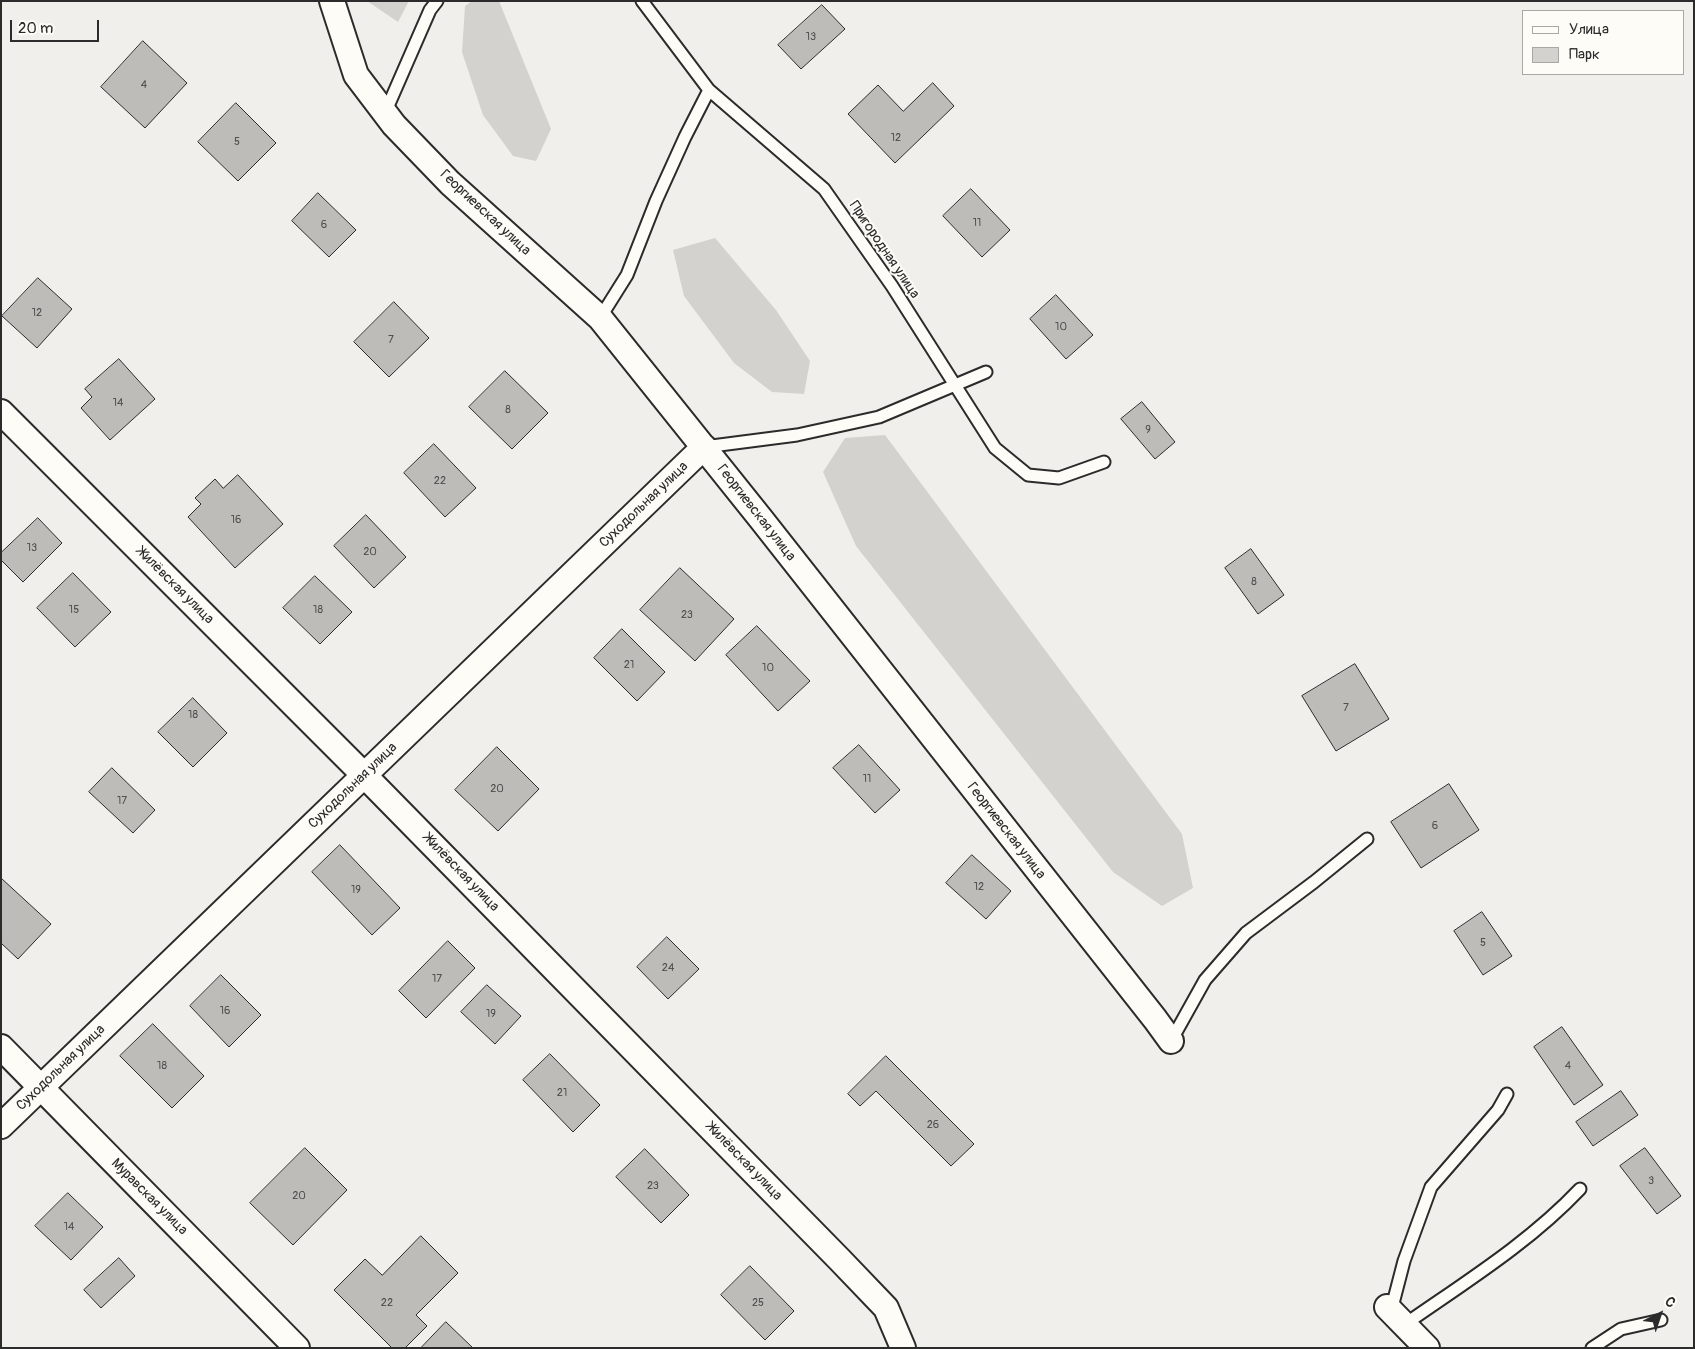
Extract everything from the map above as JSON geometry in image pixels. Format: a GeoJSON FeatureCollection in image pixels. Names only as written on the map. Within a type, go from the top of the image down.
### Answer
{"type":"FeatureCollection","features":[{"type":"Feature","properties":{"kind":"street","name":"Георгиевская улица"},"geometry":{"type":"LineString","coordinates":[[332,1],[356,75],[385,114],[450,183],[600,318],[704,447],[1171,1042]]}},
{"type":"Feature","properties":{"kind":"street","name":"Жилёвская улица"},"geometry":{"type":"LineString","coordinates":[[1,412],[364,775],[886,1308],[903,1348]]}},
{"type":"Feature","properties":{"kind":"street","name":"Суходольная улица"},"geometry":{"type":"LineString","coordinates":[[1,1126],[704,447]]}},
{"type":"Feature","properties":{"kind":"street","name":"Муравская улица"},"geometry":{"type":"LineString","coordinates":[[1,1046],[297,1348]]}},
{"type":"Feature","properties":{"kind":"street"},"geometry":{"type":"LineString","coordinates":[[1394,1315],[1426,1348]]}},
{"type":"Feature","properties":{"kind":"lane"},"geometry":{"type":"LineString","coordinates":[[385,114],[430,10],[437,1]]}},
{"type":"Feature","properties":{"kind":"lane","name":"Пригородная улица"},"geometry":{"type":"LineString","coordinates":[[642,1],[709,90],[824,189],[892,286],[995,448],[1028,475],[1058,478],[1104,462]]}},
{"type":"Feature","properties":{"kind":"lane"},"geometry":{"type":"LineString","coordinates":[[600,318],[627,275],[663,185],[685,136],[709,90]]}},
{"type":"Feature","properties":{"kind":"lane"},"geometry":{"type":"LineString","coordinates":[[704,447],[797,435],[879,417],[986,372]]}},
{"type":"Feature","properties":{"kind":"lane"},"geometry":{"type":"LineString","coordinates":[[1171,1042],[1205,980],[1246,933],[1367,839]]}},
{"type":"Feature","properties":{"kind":"lane"},"geometry":{"type":"LineString","coordinates":[[1394,1315],[1404,1261],[1431,1187],[1498,1110],[1507,1094]]}},
{"type":"Feature","properties":{"kind":"lane"},"geometry":{"type":"LineString","coordinates":[[1394,1315],[1514,1247],[1561,1209],[1580,1189]]}},
{"type":"Feature","properties":{"kind":"lane"},"geometry":{"type":"LineString","coordinates":[[1592,1348],[1621,1328],[1661,1320]]}},
{"type":"Feature","properties":{"kind":"green space"},"geometry":{"type":"Polygon","coordinates":[[[367,1],[409,1],[398,22],[367,1]]]}},
{"type":"Feature","properties":{"kind":"green space"},"geometry":{"type":"Polygon","coordinates":[[[472,1],[499,1],[551,129],[536,161],[513,156],[483,115],[462,52],[465,6],[472,1]]]}},
{"type":"Feature","properties":{"kind":"green space"},"geometry":{"type":"Polygon","coordinates":[[[715,238],[776,310],[810,361],[804,394],[772,392],[734,363],[684,296],[673,250],[715,238]]]}},
{"type":"Feature","properties":{"kind":"green space"},"geometry":{"type":"Polygon","coordinates":[[[885,435],[1182,834],[1193,888],[1162,906],[1113,872],[856,546],[823,472],[845,438],[885,435]]]}},
{"type":"Feature","properties":{"kind":"building"},"geometry":{"type":"Polygon","coordinates":[[[822,5],[845,29],[801,69],[778,45],[822,5]]]}},
{"type":"Feature","properties":{"kind":"building"},"geometry":{"type":"Polygon","coordinates":[[[143,41],[187,83],[145,128],[101,87],[143,41]]]}},
{"type":"Feature","properties":{"kind":"building"},"geometry":{"type":"Polygon","coordinates":[[[933,83],[954,106],[895,163],[848,114],[878,85],[903,111],[933,83]]]}},
{"type":"Feature","properties":{"kind":"building"},"geometry":{"type":"Polygon","coordinates":[[[236,103],[276,143],[238,181],[198,142],[236,103]]]}},
{"type":"Feature","properties":{"kind":"building"},"geometry":{"type":"Polygon","coordinates":[[[971,189],[1010,230],[982,257],[943,216],[971,189]]]}},
{"type":"Feature","properties":{"kind":"building"},"geometry":{"type":"Polygon","coordinates":[[[318,193],[356,230],[329,257],[292,221],[318,193]]]}},
{"type":"Feature","properties":{"kind":"building"},"geometry":{"type":"Polygon","coordinates":[[[38,278],[72,309],[37,348],[2,316],[38,278]]]}},
{"type":"Feature","properties":{"kind":"building"},"geometry":{"type":"Polygon","coordinates":[[[1056,295],[1093,335],[1066,359],[1030,319],[1056,295]]]}},
{"type":"Feature","properties":{"kind":"building"},"geometry":{"type":"Polygon","coordinates":[[[394,302],[429,338],[389,377],[354,342],[394,302]]]}},
{"type":"Feature","properties":{"kind":"building"},"geometry":{"type":"Polygon","coordinates":[[[119,359],[155,399],[110,440],[81,408],[92,397],[85,389],[119,359]]]}},
{"type":"Feature","properties":{"kind":"building"},"geometry":{"type":"Polygon","coordinates":[[[505,371],[548,413],[512,449],[469,407],[505,371]]]}},
{"type":"Feature","properties":{"kind":"building"},"geometry":{"type":"Polygon","coordinates":[[[1142,402],[1175,442],[1155,459],[1121,419],[1142,402]]]}},
{"type":"Feature","properties":{"kind":"building"},"geometry":{"type":"Polygon","coordinates":[[[434,444],[476,488],[445,517],[404,473],[434,444]]]}},
{"type":"Feature","properties":{"kind":"building"},"geometry":{"type":"Polygon","coordinates":[[[238,475],[283,524],[235,568],[188,517],[201,504],[195,498],[215,479],[223,488],[238,475]]]}},
{"type":"Feature","properties":{"kind":"building"},"geometry":{"type":"Polygon","coordinates":[[[366,515],[406,557],[374,588],[334,546],[366,515]]]}},
{"type":"Feature","properties":{"kind":"building"},"geometry":{"type":"Polygon","coordinates":[[[38,518],[62,543],[23,582],[1,560],[1,553],[38,518]]]}},
{"type":"Feature","properties":{"kind":"building"},"geometry":{"type":"Polygon","coordinates":[[[1251,549],[1284,595],[1258,614],[1225,568],[1251,549]]]}},
{"type":"Feature","properties":{"kind":"building"},"geometry":{"type":"Polygon","coordinates":[[[680,568],[734,619],[695,661],[640,610],[680,568]]]}},
{"type":"Feature","properties":{"kind":"building"},"geometry":{"type":"Polygon","coordinates":[[[73,573],[111,612],[75,647],[37,608],[73,573]]]}},
{"type":"Feature","properties":{"kind":"building"},"geometry":{"type":"Polygon","coordinates":[[[315,576],[352,612],[320,644],[283,608],[315,576]]]}},
{"type":"Feature","properties":{"kind":"building"},"geometry":{"type":"Polygon","coordinates":[[[757,626],[810,681],[778,711],[726,655],[757,626]]]}},
{"type":"Feature","properties":{"kind":"building"},"geometry":{"type":"Polygon","coordinates":[[[622,629],[665,672],[637,701],[594,658],[622,629]]]}},
{"type":"Feature","properties":{"kind":"building"},"geometry":{"type":"Polygon","coordinates":[[[1355,664],[1389,719],[1336,751],[1302,696],[1355,664]]]}},
{"type":"Feature","properties":{"kind":"building"},"geometry":{"type":"Polygon","coordinates":[[[193,698],[227,733],[193,767],[158,732],[193,698]]]}},
{"type":"Feature","properties":{"kind":"building"},"geometry":{"type":"Polygon","coordinates":[[[859,745],[900,790],[875,813],[833,768],[859,745]]]}},
{"type":"Feature","properties":{"kind":"building"},"geometry":{"type":"Polygon","coordinates":[[[497,747],[539,789],[498,831],[455,790],[497,747]]]}},
{"type":"Feature","properties":{"kind":"building"},"geometry":{"type":"Polygon","coordinates":[[[112,768],[155,810],[133,833],[89,792],[112,768]]]}},
{"type":"Feature","properties":{"kind":"building"},"geometry":{"type":"Polygon","coordinates":[[[1449,784],[1479,830],[1421,868],[1391,822],[1449,784]]]}},
{"type":"Feature","properties":{"kind":"building"},"geometry":{"type":"Polygon","coordinates":[[[340,845],[400,908],[372,935],[312,872],[340,845]]]}},
{"type":"Feature","properties":{"kind":"building"},"geometry":{"type":"Polygon","coordinates":[[[972,855],[1011,891],[986,919],[946,883],[972,855]]]}},
{"type":"Feature","properties":{"kind":"building"},"geometry":{"type":"Polygon","coordinates":[[[1,878],[51,924],[18,959],[1,943],[1,878]]]}},
{"type":"Feature","properties":{"kind":"building"},"geometry":{"type":"Polygon","coordinates":[[[1482,912],[1512,956],[1483,975],[1454,931],[1482,912]]]}},
{"type":"Feature","properties":{"kind":"building"},"geometry":{"type":"Polygon","coordinates":[[[667,937],[699,969],[668,999],[637,967],[667,937]]]}},
{"type":"Feature","properties":{"kind":"building"},"geometry":{"type":"Polygon","coordinates":[[[448,941],[475,968],[426,1018],[399,991],[448,941]]]}},
{"type":"Feature","properties":{"kind":"building"},"geometry":{"type":"Polygon","coordinates":[[[221,975],[261,1015],[229,1047],[190,1006],[221,975]]]}},
{"type":"Feature","properties":{"kind":"building"},"geometry":{"type":"Polygon","coordinates":[[[487,985],[521,1016],[495,1044],[461,1012],[487,985]]]}},
{"type":"Feature","properties":{"kind":"building"},"geometry":{"type":"Polygon","coordinates":[[[153,1024],[204,1076],[172,1108],[120,1056],[153,1024]]]}},
{"type":"Feature","properties":{"kind":"building"},"geometry":{"type":"Polygon","coordinates":[[[1562,1027],[1603,1085],[1574,1105],[1534,1047],[1562,1027]]]}},
{"type":"Feature","properties":{"kind":"building"},"geometry":{"type":"Polygon","coordinates":[[[550,1054],[600,1105],[573,1132],[523,1080],[550,1054]]]}},
{"type":"Feature","properties":{"kind":"building"},"geometry":{"type":"Polygon","coordinates":[[[886,1056],[974,1144],[951,1166],[876,1091],[860,1106],[848,1094],[886,1056]]]}},
{"type":"Feature","properties":{"kind":"building"},"geometry":{"type":"Polygon","coordinates":[[[1621,1091],[1638,1115],[1593,1146],[1576,1122],[1621,1091]]]}},
{"type":"Feature","properties":{"kind":"building"},"geometry":{"type":"Polygon","coordinates":[[[305,1148],[347,1190],[293,1245],[250,1203],[305,1148]]]}},
{"type":"Feature","properties":{"kind":"building"},"geometry":{"type":"Polygon","coordinates":[[[1645,1148],[1681,1196],[1657,1214],[1620,1166],[1645,1148]]]}},
{"type":"Feature","properties":{"kind":"building"},"geometry":{"type":"Polygon","coordinates":[[[645,1149],[689,1195],[661,1223],[616,1177],[645,1149]]]}},
{"type":"Feature","properties":{"kind":"building"},"geometry":{"type":"Polygon","coordinates":[[[68,1193],[103,1227],[71,1260],[35,1226],[68,1193]]]}},
{"type":"Feature","properties":{"kind":"building"},"geometry":{"type":"Polygon","coordinates":[[[421,1236],[458,1273],[416,1315],[427,1326],[405,1348],[392,1348],[334,1290],[365,1259],[382,1275],[421,1236]]]}},
{"type":"Feature","properties":{"kind":"building"},"geometry":{"type":"Polygon","coordinates":[[[119,1258],[135,1276],[101,1308],[84,1290],[119,1258]]]}},
{"type":"Feature","properties":{"kind":"building"},"geometry":{"type":"Polygon","coordinates":[[[750,1266],[794,1311],[765,1340],[721,1295],[750,1266]]]}},
{"type":"Feature","properties":{"kind":"building"},"geometry":{"type":"Polygon","coordinates":[[[446,1322],[473,1348],[421,1348],[446,1322]]]}}]}
